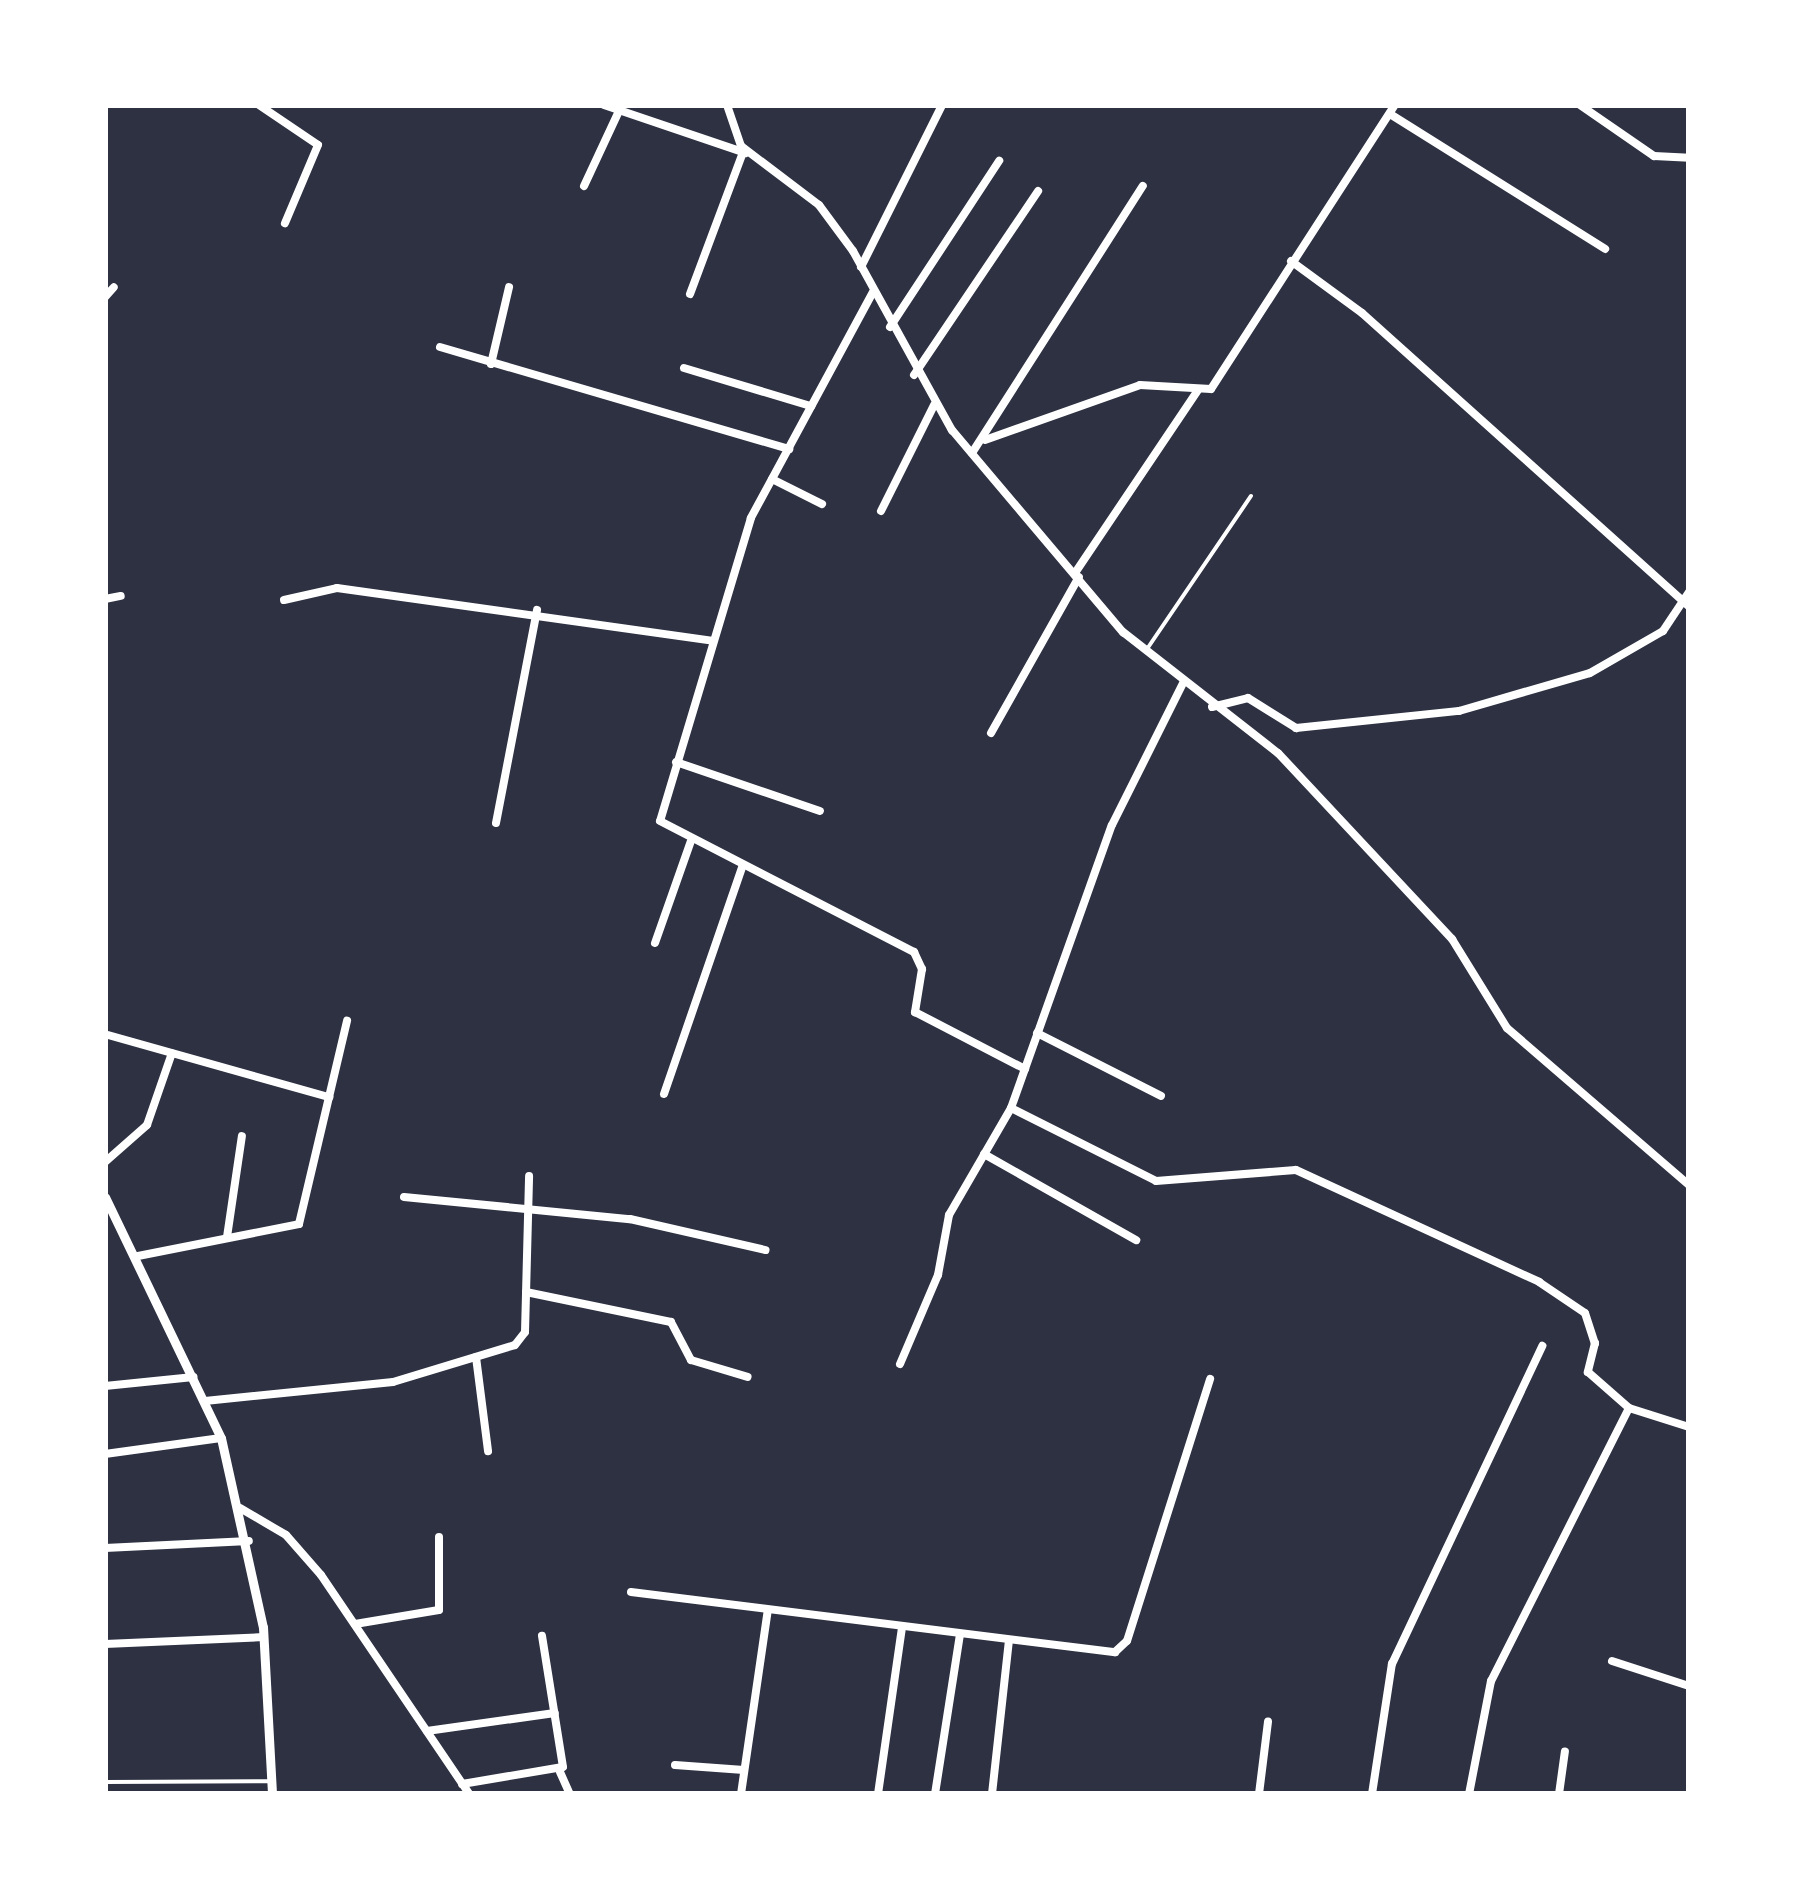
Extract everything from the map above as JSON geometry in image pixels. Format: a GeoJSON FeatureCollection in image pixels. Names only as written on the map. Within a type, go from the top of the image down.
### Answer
{"type":"FeatureCollection","features":[{"type":"Feature","properties":{"kind":"street"},"geometry":{"type":"LineString","coordinates":[[259,105],[318,145],[285,223]]}},
{"type":"Feature","properties":{"kind":"street"},"geometry":{"type":"LineString","coordinates":[[604,105],[748,153],[820,205],[860,267],[914,375],[934,405],[1077,575],[1146,651],[1316,790],[1452,939],[1507,1028],[1689,1185]]}},
{"type":"Feature","properties":{"kind":"street"},"geometry":{"type":"LineString","coordinates":[[690,294],[748,153],[727,105]]}},
{"type":"Feature","properties":{"kind":"street"},"geometry":{"type":"LineString","coordinates":[[860,267],[942,105]]}},
{"type":"Feature","properties":{"kind":"street"},"geometry":{"type":"LineString","coordinates":[[1580,105],[1654,156],[1689,158]]}},
{"type":"Feature","properties":{"kind":"street"},"geometry":{"type":"LineString","coordinates":[[985,440],[1140,385],[1211,389],[1394,107],[1605,249]]}},
{"type":"Feature","properties":{"kind":"street"},"geometry":{"type":"LineString","coordinates":[[584,186],[619,111]]}},
{"type":"Feature","properties":{"kind":"street"},"geometry":{"type":"LineString","coordinates":[[890,328],[998,161]]}},
{"type":"Feature","properties":{"kind":"street"},"geometry":{"type":"LineString","coordinates":[[972,453],[985,440],[1143,186]]}},
{"type":"Feature","properties":{"kind":"street"},"geometry":{"type":"LineString","coordinates":[[914,375],[1038,190]]}},
{"type":"Feature","properties":{"kind":"street"},"geometry":{"type":"LineString","coordinates":[[1212,707],[1248,698],[1296,728],[1448,714],[1590,673],[1663,631],[1687,600],[1571,509],[1362,314],[1291,261]]}},
{"type":"Feature","properties":{"kind":"street"},"geometry":{"type":"LineString","coordinates":[[105,298],[114,287]]}},
{"type":"Feature","properties":{"kind":"street"},"geometry":{"type":"LineString","coordinates":[[491,364],[509,288]]}},
{"type":"Feature","properties":{"kind":"street"},"geometry":{"type":"LineString","coordinates":[[873,292],[772,478],[713,641],[660,821],[691,841],[914,952],[922,968],[916,1012],[1024,1069]]}},
{"type":"Feature","properties":{"kind":"street"},"geometry":{"type":"LineString","coordinates":[[440,347],[788,448]]}},
{"type":"Feature","properties":{"kind":"street"},"geometry":{"type":"LineString","coordinates":[[684,368],[811,406]]}},
{"type":"Feature","properties":{"kind":"street"},"geometry":{"type":"LineString","coordinates":[[991,733],[1077,575],[1198,390]]}},
{"type":"Feature","properties":{"kind":"street"},"geometry":{"type":"LineString","coordinates":[[881,511],[934,405]]}},
{"type":"Feature","properties":{"kind":"street"},"geometry":{"type":"LineString","coordinates":[[772,478],[822,504]]}},
{"type":"Feature","properties":{"kind":"street"},"geometry":{"type":"LineString","coordinates":[[284,600],[336,588],[537,610],[713,641]]}},
{"type":"Feature","properties":{"kind":"street"},"geometry":{"type":"LineString","coordinates":[[105,599],[121,596]]}},
{"type":"Feature","properties":{"kind":"street"},"geometry":{"type":"LineString","coordinates":[[496,823],[537,610]]}},
{"type":"Feature","properties":{"kind":"street"},"geometry":{"type":"LineString","coordinates":[[900,1364],[938,1275],[950,1215],[1010,1108],[1114,820],[1182,683]]}},
{"type":"Feature","properties":{"kind":"street"},"geometry":{"type":"LineString","coordinates":[[676,762],[820,811]]}},
{"type":"Feature","properties":{"kind":"street"},"geometry":{"type":"LineString","coordinates":[[655,943],[691,841]]}},
{"type":"Feature","properties":{"kind":"street"},"geometry":{"type":"LineString","coordinates":[[664,1094],[742,866]]}},
{"type":"Feature","properties":{"kind":"street"},"geometry":{"type":"LineString","coordinates":[[138,1256],[299,1224],[347,1021]]}},
{"type":"Feature","properties":{"kind":"street"},"geometry":{"type":"LineString","coordinates":[[1038,1033],[1160,1096]]}},
{"type":"Feature","properties":{"kind":"street"},"geometry":{"type":"LineString","coordinates":[[108,1035],[330,1097]]}},
{"type":"Feature","properties":{"kind":"street"},"geometry":{"type":"LineString","coordinates":[[105,1162],[147,1125],[172,1053]]}},
{"type":"Feature","properties":{"kind":"street"},"geometry":{"type":"LineString","coordinates":[[1010,1108],[1156,1181],[1296,1170],[1539,1282],[1584,1314],[1595,1343],[1588,1372],[1629,1408],[1689,1427]]}},
{"type":"Feature","properties":{"kind":"street"},"geometry":{"type":"LineString","coordinates":[[227,1237],[242,1136]]}},
{"type":"Feature","properties":{"kind":"street"},"geometry":{"type":"LineString","coordinates":[[984,1154],[1136,1240]]}},
{"type":"Feature","properties":{"kind":"street"},"geometry":{"type":"LineString","coordinates":[[205,1401],[378,1385],[521,1340],[529,1176]]}},
{"type":"Feature","properties":{"kind":"street"},"geometry":{"type":"LineString","coordinates":[[404,1197],[652,1223],[765,1250]]}},
{"type":"Feature","properties":{"kind":"street"},"geometry":{"type":"LineString","coordinates":[[106,1199],[138,1256],[222,1438],[249,1541],[264,1637],[272,1794]]}},
{"type":"Feature","properties":{"kind":"street"},"geometry":{"type":"LineString","coordinates":[[526,1292],[676,1324],[691,1360],[748,1377]]}},
{"type":"Feature","properties":{"kind":"street"},"geometry":{"type":"LineString","coordinates":[[1372,1794],[1392,1664],[1542,1346]]}},
{"type":"Feature","properties":{"kind":"street"},"geometry":{"type":"LineString","coordinates":[[476,1357],[488,1451]]}},
{"type":"Feature","properties":{"kind":"street"},"geometry":{"type":"LineString","coordinates":[[105,1386],[194,1376]]}},
{"type":"Feature","properties":{"kind":"street"},"geometry":{"type":"LineString","coordinates":[[630,1592],[1009,1640],[1122,1648],[1210,1379]]}},
{"type":"Feature","properties":{"kind":"street"},"geometry":{"type":"LineString","coordinates":[[1469,1794],[1491,1681],[1629,1408]]}},
{"type":"Feature","properties":{"kind":"street"},"geometry":{"type":"LineString","coordinates":[[105,1454],[222,1438]]}},
{"type":"Feature","properties":{"kind":"street"},"geometry":{"type":"LineString","coordinates":[[240,1508],[286,1535],[354,1624],[469,1794]]}},
{"type":"Feature","properties":{"kind":"street"},"geometry":{"type":"LineString","coordinates":[[354,1624],[439,1610],[439,1537]]}},
{"type":"Feature","properties":{"kind":"street"},"geometry":{"type":"LineString","coordinates":[[105,1548],[249,1541]]}},
{"type":"Feature","properties":{"kind":"street"},"geometry":{"type":"LineString","coordinates":[[741,1794],[768,1610]]}},
{"type":"Feature","properties":{"kind":"street"},"geometry":{"type":"LineString","coordinates":[[878,1794],[902,1627]]}},
{"type":"Feature","properties":{"kind":"street"},"geometry":{"type":"LineString","coordinates":[[935,1794],[960,1634]]}},
{"type":"Feature","properties":{"kind":"street"},"geometry":{"type":"LineString","coordinates":[[542,1636],[560,1772],[570,1794]]}},
{"type":"Feature","properties":{"kind":"street"},"geometry":{"type":"LineString","coordinates":[[105,1644],[264,1637]]}},
{"type":"Feature","properties":{"kind":"street"},"geometry":{"type":"LineString","coordinates":[[992,1794],[1009,1640]]}},
{"type":"Feature","properties":{"kind":"street"},"geometry":{"type":"LineString","coordinates":[[1612,1661],[1689,1686]]}},
{"type":"Feature","properties":{"kind":"street"},"geometry":{"type":"LineString","coordinates":[[427,1731],[555,1713]]}},
{"type":"Feature","properties":{"kind":"street"},"geometry":{"type":"LineString","coordinates":[[1259,1794],[1268,1722]]}},
{"type":"Feature","properties":{"kind":"street"},"geometry":{"type":"LineString","coordinates":[[1559,1794],[1565,1751]]}},
{"type":"Feature","properties":{"kind":"street"},"geometry":{"type":"LineString","coordinates":[[675,1765],[744,1770]]}},
{"type":"Feature","properties":{"kind":"street"},"geometry":{"type":"LineString","coordinates":[[462,1784],[560,1772]]}},
{"type":"Feature","properties":{"kind":"lane"},"geometry":{"type":"LineString","coordinates":[[1146,651],[1251,496]]}},
{"type":"Feature","properties":{"kind":"lane"},"geometry":{"type":"LineString","coordinates":[[105,1782],[272,1782]]}}]}
